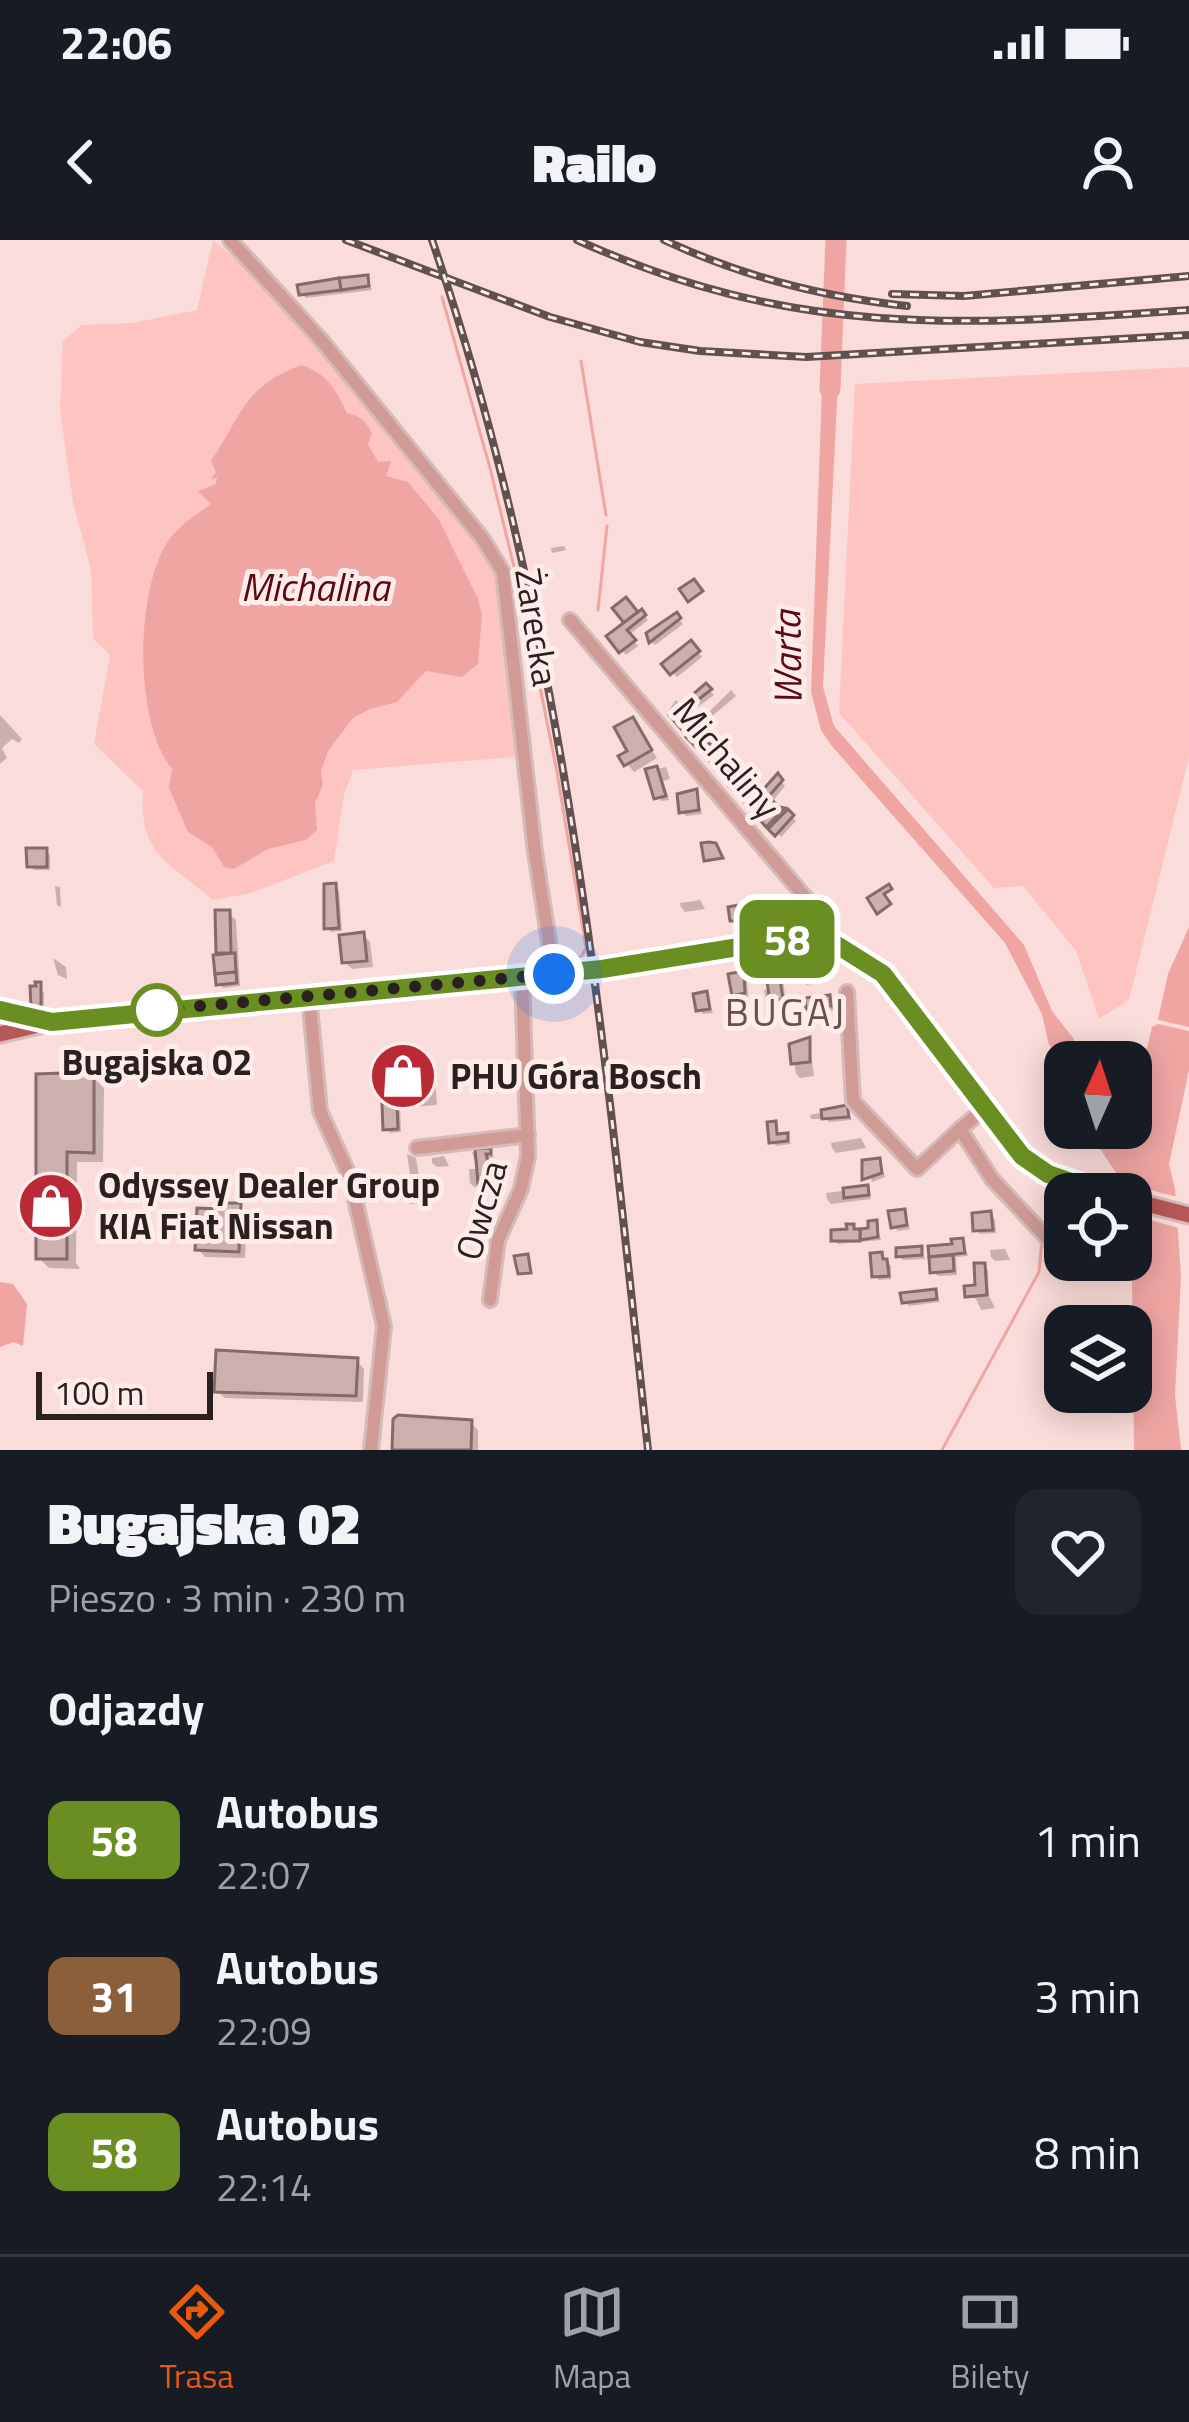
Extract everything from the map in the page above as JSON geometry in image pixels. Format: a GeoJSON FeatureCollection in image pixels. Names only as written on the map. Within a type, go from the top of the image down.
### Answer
{"type":"FeatureCollection","features":[{"type":"Feature","properties":{"kind":"main road"},"geometry":{"type":"LineString","coordinates":[[0,1034],[52,1022],[554,974],[788,939],[824,941],[854,953],[883,974],[982,1109],[1032,1165],[1048,1173]]}},
{"type":"Feature","properties":{"kind":"main road"},"geometry":{"type":"LineString","coordinates":[[0,1010],[52,1022]]}},
{"type":"Feature","properties":{"kind":"main road"},"geometry":{"type":"LineString","coordinates":[[0,1020],[52,1022]]}},
{"type":"Feature","properties":{"kind":"main road"},"geometry":{"type":"LineString","coordinates":[[1152,1206],[1187,1215]]}},
{"type":"Feature","properties":{"kind":"street","name":"Żarecka"},"geometry":{"type":"LineString","coordinates":[[230,240],[330,351],[482,538],[503,572],[554,974]]}},
{"type":"Feature","properties":{"kind":"street","name":"Michaliny"},"geometry":{"type":"LineString","coordinates":[[570,620],[816,910],[824,941]]}},
{"type":"Feature","properties":{"kind":"street","name":"Owcza"},"geometry":{"type":"LineString","coordinates":[[490,1300],[498,1240],[525,1177],[528,1136],[522,977]]}},
{"type":"Feature","properties":{"kind":"street"},"geometry":{"type":"LineString","coordinates":[[847,992],[853,1101],[917,1169],[982,1109]]}},
{"type":"Feature","properties":{"kind":"street"},"geometry":{"type":"LineString","coordinates":[[309,996],[324,1126],[350,1177],[384,1326],[371,1450]]}},
{"type":"Feature","properties":{"kind":"street"},"geometry":{"type":"LineString","coordinates":[[961,1129],[992,1179],[1044,1235]]}},
{"type":"Feature","properties":{"kind":"street","name":"Owcza"},"geometry":{"type":"LineString","coordinates":[[416,1148],[528,1136]]}},
{"type":"Feature","properties":{"kind":"shaded area"},"geometry":{"type":"Polygon","coordinates":[[[213,240],[324,348],[488,552],[498,569],[508,677],[516,677],[523,748],[513,757],[353,770],[344,795],[334,861],[251,893],[213,900],[160,855],[146,830],[143,791],[94,744],[110,655],[93,639],[91,570],[73,502],[60,410],[63,341],[82,325],[132,323],[197,310],[213,240]]]}},
{"type":"Feature","properties":{"kind":"shaded area"},"geometry":{"type":"Polygon","coordinates":[[[1189,367],[1189,757],[1129,1000],[1099,1019],[1076,951],[1023,886],[994,888],[839,713],[855,384],[1189,367]]]}},
{"type":"Feature","properties":{"kind":"water"},"geometry":{"type":"Polygon","coordinates":[[[839,361],[823,687],[834,726],[1024,945],[1052,1011],[1074,1041],[1048,1041],[1042,1014],[1005,943],[821,730],[811,692],[823,362],[839,361]]]}},
{"type":"Feature","properties":{"kind":"water","name":"Michalina"},"geometry":{"type":"Polygon","coordinates":[[[301,365],[324,378],[347,413],[365,422],[372,434],[368,444],[378,462],[391,461],[386,476],[408,482],[438,518],[478,599],[482,615],[478,664],[462,677],[426,671],[397,702],[353,718],[328,751],[321,771],[323,785],[315,803],[317,830],[306,840],[268,849],[234,869],[224,867],[212,847],[188,832],[169,788],[172,769],[160,748],[145,689],[149,591],[172,535],[211,504],[198,491],[216,484],[217,478],[211,479],[216,472],[211,461],[238,416],[267,383],[301,365]]]}},
{"type":"Feature","properties":{"kind":"water"},"geometry":{"type":"Polygon","coordinates":[[[1189,927],[1189,1027],[1158,1020],[1168,974],[1189,927]]]}},
{"type":"Feature","properties":{"kind":"water"},"geometry":{"type":"Polygon","coordinates":[[[1158,1024],[1189,1031],[1189,1070],[1169,1164],[1181,1276],[1175,1395],[1181,1450],[1134,1450],[1134,1413],[1152,1413],[1152,1305],[1132,1305],[1132,1281],[1152,1281],[1152,1173],[1116,1173],[1100,1149],[1152,1149],[1152,1027],[1158,1024]]]}},
{"type":"Feature","properties":{"kind":"water"},"geometry":{"type":"Polygon","coordinates":[[[0,1282],[13,1284],[27,1304],[23,1346],[14,1342],[0,1347],[0,1282]]]}},
{"type":"Feature","properties":{"kind":"pier"},"geometry":{"type":"Polygon","coordinates":[[[1152,1190],[1182,1198],[1183,1229],[1152,1221],[1152,1190]]]}},
{"type":"Feature","properties":{"kind":"building"},"geometry":{"type":"Polygon","coordinates":[[[368,275],[369,286],[341,290],[339,278],[368,275]]]}},
{"type":"Feature","properties":{"kind":"building"},"geometry":{"type":"Polygon","coordinates":[[[339,278],[341,290],[299,295],[297,285],[339,278]]]}},
{"type":"Feature","properties":{"kind":"building"},"geometry":{"type":"Polygon","coordinates":[[[694,579],[703,591],[688,602],[679,589],[694,579]]]}},
{"type":"Feature","properties":{"kind":"building"},"geometry":{"type":"Polygon","coordinates":[[[626,597],[638,612],[624,623],[612,608],[626,597]]]}},
{"type":"Feature","properties":{"kind":"building"},"geometry":{"type":"Polygon","coordinates":[[[642,609],[646,615],[627,630],[636,640],[619,653],[606,636],[642,609]]]}},
{"type":"Feature","properties":{"kind":"building"},"geometry":{"type":"Polygon","coordinates":[[[677,612],[681,618],[649,643],[646,633],[677,612]]]}},
{"type":"Feature","properties":{"kind":"building"},"geometry":{"type":"Polygon","coordinates":[[[691,640],[700,651],[670,675],[661,664],[691,640]]]}},
{"type":"Feature","properties":{"kind":"building"},"geometry":{"type":"Polygon","coordinates":[[[706,683],[712,689],[687,708],[696,719],[683,731],[669,715],[706,683]]]}},
{"type":"Feature","properties":{"kind":"building"},"geometry":{"type":"Polygon","coordinates":[[[633,717],[652,750],[624,766],[618,756],[627,751],[614,727],[633,717]]]}},
{"type":"Feature","properties":{"kind":"building"},"geometry":{"type":"Polygon","coordinates":[[[701,724],[707,730],[700,733],[710,745],[715,738],[722,748],[718,752],[728,759],[720,771],[686,737],[701,724]]]}},
{"type":"Feature","properties":{"kind":"building"},"geometry":{"type":"Polygon","coordinates":[[[657,766],[666,796],[654,799],[645,769],[657,766]]]}},
{"type":"Feature","properties":{"kind":"building"},"geometry":{"type":"Polygon","coordinates":[[[743,773],[753,784],[741,798],[729,786],[743,773]]]}},
{"type":"Feature","properties":{"kind":"building"},"geometry":{"type":"Polygon","coordinates":[[[778,773],[783,780],[754,813],[741,798],[755,782],[760,793],[778,773]]]}},
{"type":"Feature","properties":{"kind":"building"},"geometry":{"type":"Polygon","coordinates":[[[697,789],[699,810],[679,813],[677,794],[697,789]]]}},
{"type":"Feature","properties":{"kind":"building"},"geometry":{"type":"Polygon","coordinates":[[[769,797],[785,808],[766,827],[754,813],[769,797]]]}},
{"type":"Feature","properties":{"kind":"building"},"geometry":{"type":"Polygon","coordinates":[[[788,809],[794,815],[775,836],[768,829],[788,809]]]}},
{"type":"Feature","properties":{"kind":"building"},"geometry":{"type":"Polygon","coordinates":[[[701,843],[716,843],[723,858],[704,861],[701,843]]]}},
{"type":"Feature","properties":{"kind":"building"},"geometry":{"type":"Polygon","coordinates":[[[26,848],[47,848],[47,867],[27,867],[26,848]]]}},
{"type":"Feature","properties":{"kind":"building"},"geometry":{"type":"Polygon","coordinates":[[[336,883],[339,928],[324,929],[324,884],[336,883]]]}},
{"type":"Feature","properties":{"kind":"building"},"geometry":{"type":"Polygon","coordinates":[[[889,884],[892,889],[884,894],[891,904],[877,914],[867,898],[889,884]]]}},
{"type":"Feature","properties":{"kind":"building"},"geometry":{"type":"Polygon","coordinates":[[[763,901],[765,918],[747,921],[744,904],[763,901]]]}},
{"type":"Feature","properties":{"kind":"building"},"geometry":{"type":"Polygon","coordinates":[[[744,904],[747,921],[730,921],[728,907],[744,904]]]}},
{"type":"Feature","properties":{"kind":"building"},"geometry":{"type":"Polygon","coordinates":[[[215,910],[230,910],[231,953],[216,953],[215,910]]]}},
{"type":"Feature","properties":{"kind":"building"},"geometry":{"type":"Polygon","coordinates":[[[364,932],[367,961],[342,963],[339,935],[364,932]]]}},
{"type":"Feature","properties":{"kind":"building"},"geometry":{"type":"Polygon","coordinates":[[[235,953],[236,972],[215,974],[213,955],[235,953]]]}},
{"type":"Feature","properties":{"kind":"building"},"geometry":{"type":"Polygon","coordinates":[[[804,953],[808,980],[799,982],[794,956],[804,953]]]}},
{"type":"Feature","properties":{"kind":"building"},"geometry":{"type":"Polygon","coordinates":[[[744,971],[745,993],[732,996],[728,974],[744,971]]]}},
{"type":"Feature","properties":{"kind":"building"},"geometry":{"type":"Polygon","coordinates":[[[236,972],[237,983],[216,985],[215,974],[236,972]]]}},
{"type":"Feature","properties":{"kind":"building"},"geometry":{"type":"Polygon","coordinates":[[[779,973],[783,999],[770,1002],[766,975],[779,973]]]}},
{"type":"Feature","properties":{"kind":"building"},"geometry":{"type":"Polygon","coordinates":[[[35,982],[41,982],[41,1006],[31,1007],[30,986],[36,986],[35,982]]]}},
{"type":"Feature","properties":{"kind":"building"},"geometry":{"type":"Polygon","coordinates":[[[707,991],[710,1009],[696,1011],[693,994],[707,991]]]}},
{"type":"Feature","properties":{"kind":"building"},"geometry":{"type":"Polygon","coordinates":[[[830,995],[831,1006],[806,1010],[805,998],[830,995]]]}},
{"type":"Feature","properties":{"kind":"building"},"geometry":{"type":"Polygon","coordinates":[[[810,1037],[810,1062],[791,1064],[789,1044],[810,1037]]]}},
{"type":"Feature","properties":{"kind":"building","name":"PHU Góra Bosch"},"geometry":{"type":"Polygon","coordinates":[[[383,1051],[425,1052],[428,1096],[381,1099],[378,1055],[383,1051]]]}},
{"type":"Feature","properties":{"kind":"building","name":"Odyssey Dealer Group KIA Fiat Nissan"},"geometry":{"type":"Polygon","coordinates":[[[36,1074],[94,1075],[94,1153],[67,1152],[67,1259],[36,1259],[36,1074]]]}},
{"type":"Feature","properties":{"kind":"building"},"geometry":{"type":"Polygon","coordinates":[[[397,1103],[398,1129],[383,1130],[382,1104],[397,1103]]]}},
{"type":"Feature","properties":{"kind":"building"},"geometry":{"type":"Polygon","coordinates":[[[847,1105],[849,1117],[822,1119],[821,1110],[847,1105]]]}},
{"type":"Feature","properties":{"kind":"building"},"geometry":{"type":"Polygon","coordinates":[[[776,1121],[777,1134],[788,1133],[788,1141],[769,1143],[767,1122],[776,1121]]]}},
{"type":"Feature","properties":{"kind":"building"},"geometry":{"type":"Polygon","coordinates":[[[491,1148],[491,1154],[486,1154],[488,1183],[478,1183],[475,1149],[491,1148]]]}},
{"type":"Feature","properties":{"kind":"building"},"geometry":{"type":"Polygon","coordinates":[[[880,1158],[882,1173],[862,1180],[862,1160],[880,1158]]]}},
{"type":"Feature","properties":{"kind":"building"},"geometry":{"type":"Polygon","coordinates":[[[868,1185],[869,1195],[844,1198],[843,1188],[868,1185]]]}},
{"type":"Feature","properties":{"kind":"building"},"geometry":{"type":"Polygon","coordinates":[[[222,1203],[241,1203],[239,1252],[195,1250],[197,1208],[222,1209],[222,1203]]]}},
{"type":"Feature","properties":{"kind":"building"},"geometry":{"type":"Polygon","coordinates":[[[905,1209],[907,1225],[891,1228],[888,1211],[905,1209]]]}},
{"type":"Feature","properties":{"kind":"building"},"geometry":{"type":"Polygon","coordinates":[[[991,1211],[993,1230],[973,1231],[972,1213],[991,1211]]]}},
{"type":"Feature","properties":{"kind":"building"},"geometry":{"type":"Polygon","coordinates":[[[877,1220],[878,1237],[860,1240],[860,1229],[877,1220]]]}},
{"type":"Feature","properties":{"kind":"building"},"geometry":{"type":"Polygon","coordinates":[[[846,1224],[860,1229],[860,1241],[831,1241],[831,1230],[847,1229],[846,1224]]]}},
{"type":"Feature","properties":{"kind":"building"},"geometry":{"type":"Polygon","coordinates":[[[963,1238],[965,1253],[929,1257],[928,1246],[963,1238]]]}},
{"type":"Feature","properties":{"kind":"building"},"geometry":{"type":"Polygon","coordinates":[[[922,1246],[922,1255],[896,1257],[896,1248],[922,1246]]]}},
{"type":"Feature","properties":{"kind":"building"},"geometry":{"type":"Polygon","coordinates":[[[882,1252],[889,1276],[872,1277],[870,1253],[882,1252]]]}},
{"type":"Feature","properties":{"kind":"building"},"geometry":{"type":"Polygon","coordinates":[[[528,1254],[531,1273],[518,1274],[514,1256],[528,1254]]]}},
{"type":"Feature","properties":{"kind":"building"},"geometry":{"type":"Polygon","coordinates":[[[953,1255],[954,1271],[930,1273],[929,1257],[953,1255]]]}},
{"type":"Feature","properties":{"kind":"building"},"geometry":{"type":"Polygon","coordinates":[[[974,1263],[985,1263],[987,1295],[965,1297],[964,1286],[975,1285],[974,1263]]]}},
{"type":"Feature","properties":{"kind":"building"},"geometry":{"type":"Polygon","coordinates":[[[936,1289],[937,1299],[902,1303],[900,1293],[936,1289]]]}},
{"type":"Feature","properties":{"kind":"building"},"geometry":{"type":"Polygon","coordinates":[[[216,1350],[358,1358],[356,1396],[214,1392],[216,1350]]]}},
{"type":"Feature","properties":{"kind":"building"},"geometry":{"type":"Polygon","coordinates":[[[398,1415],[472,1420],[471,1450],[392,1450],[393,1419],[398,1415]]]}},
{"type":"Feature","properties":{"kind":"waterway","name":"Warta"},"geometry":{"type":"LineString","coordinates":[[830,389],[836,240]]}},
{"type":"Feature","properties":{"kind":"waterway"},"geometry":{"type":"LineString","coordinates":[[442,297],[524,608]]}},
{"type":"Feature","properties":{"kind":"waterway"},"geometry":{"type":"LineString","coordinates":[[581,361],[606,515]]}},
{"type":"Feature","properties":{"kind":"waterway"},"geometry":{"type":"LineString","coordinates":[[598,610],[607,526]]}},
{"type":"Feature","properties":{"kind":"waterway"},"geometry":{"type":"LineString","coordinates":[[525,612],[586,948],[581,957],[573,959]]}},
{"type":"Feature","properties":{"kind":"waterway"},"geometry":{"type":"LineString","coordinates":[[942,1450],[1039,1272],[1042,1240]]}},
{"type":"Feature","properties":{"kind":"railway"},"geometry":{"type":"LineString","coordinates":[[346,240],[550,317],[640,342],[700,351],[806,357],[1189,335]]}},
{"type":"Feature","properties":{"kind":"railway"},"geometry":{"type":"LineString","coordinates":[[432,240],[517,537],[548,687],[596,991],[648,1450]]}},
{"type":"Feature","properties":{"kind":"railway"},"geometry":{"type":"LineString","coordinates":[[577,240],[731,295],[878,318],[1027,320],[1189,310]]}},
{"type":"Feature","properties":{"kind":"railway"},"geometry":{"type":"LineString","coordinates":[[664,240],[783,283],[907,306]]}},
{"type":"Feature","properties":{"kind":"railway"},"geometry":{"type":"LineString","coordinates":[[892,294],[964,296],[1189,276]]}},
{"type":"Feature","properties":{"kind":"bus line","name":"58"},"geometry":{"type":"LineString","coordinates":[[0,1010],[52,1022],[602,969],[806,938],[854,953],[883,974],[998,1131],[1047,1173]]}},
{"type":"Feature","properties":{"kind":"place","name":"Bugajska 02"},"geometry":{"type":"Point","coordinates":[157,1010]}},
{"type":"Feature","properties":{"kind":"place","name":"PHU Góra Bosch"},"geometry":{"type":"Point","coordinates":[403,1076]}},
{"type":"Feature","properties":{"kind":"place","name":"Odyssey Dealer Group KIA Fiat Nissan"},"geometry":{"type":"Point","coordinates":[51,1206]}},
{"type":"Feature","properties":{"kind":"district","name":"BUGAJ"},"geometry":{"type":"Point","coordinates":[786,1012]}},
{"type":"Feature","properties":{"kind":"route"},"geometry":{"type":"LineString","coordinates":[[157,1010],[554,974]]}}]}
